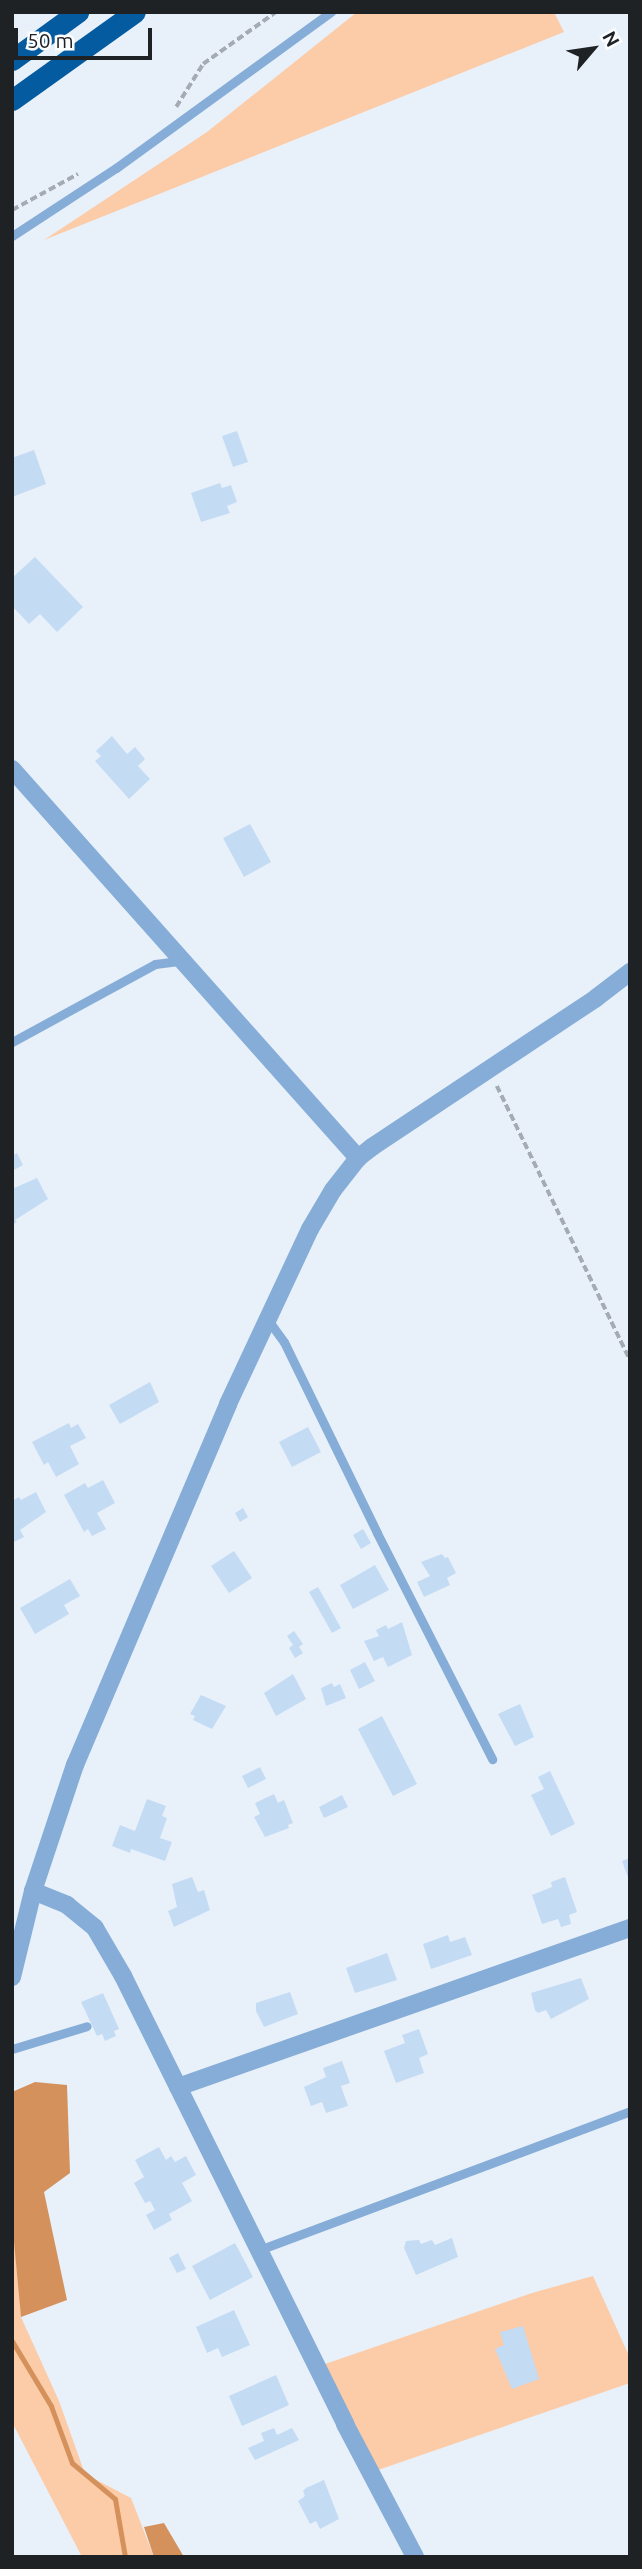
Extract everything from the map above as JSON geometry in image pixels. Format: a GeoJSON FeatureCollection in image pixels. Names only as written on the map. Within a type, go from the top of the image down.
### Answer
{"type":"FeatureCollection","features":[{"type":"Feature","properties":{"kind":"highway"},"geometry":{"type":"LineString","coordinates":[[12,60],[78,12]]}},
{"type":"Feature","properties":{"kind":"highway"},"geometry":{"type":"LineString","coordinates":[[12,100],[135,12]]}},
{"type":"Feature","properties":{"kind":"street"},"geometry":{"type":"LineString","coordinates":[[12,769],[358,1158]]}},
{"type":"Feature","properties":{"kind":"street"},"geometry":{"type":"LineString","coordinates":[[12,1977],[19,1917],[33,1891],[75,1765],[267,1318],[310,1229],[333,1190],[358,1158],[488,1068],[596,998],[630,972]]}},
{"type":"Feature","properties":{"kind":"street"},"geometry":{"type":"LineString","coordinates":[[33,1891],[67,1905],[94,1928],[123,1976],[415,2557]]}},
{"type":"Feature","properties":{"kind":"street"},"geometry":{"type":"LineString","coordinates":[[178,2087],[630,1928]]}},
{"type":"Feature","properties":{"kind":"lane"},"geometry":{"type":"LineString","coordinates":[[12,236],[116,168],[331,12]]}},
{"type":"Feature","properties":{"kind":"lane"},"geometry":{"type":"LineString","coordinates":[[12,1042],[156,964],[181,961]]}},
{"type":"Feature","properties":{"kind":"lane"},"geometry":{"type":"LineString","coordinates":[[267,1318],[285,1342],[377,1533],[492,1759]]}},
{"type":"Feature","properties":{"kind":"lane"},"geometry":{"type":"LineString","coordinates":[[12,2049],[87,2026]]}},
{"type":"Feature","properties":{"kind":"lane"},"geometry":{"type":"LineString","coordinates":[[259,2250],[630,2110]]}},
{"type":"Feature","properties":{"kind":"path"},"geometry":{"type":"LineString","coordinates":[[174,110],[203,64],[276,12]]}},
{"type":"Feature","properties":{"kind":"path"},"geometry":{"type":"LineString","coordinates":[[12,210],[85,170]]}},
{"type":"Feature","properties":{"kind":"path"},"geometry":{"type":"LineString","coordinates":[[488,1068],[630,1360]]}},
{"type":"Feature","properties":{"kind":"shaded area"},"geometry":{"type":"Polygon","coordinates":[[[357,12],[554,12],[564,32],[44,240],[207,132],[357,12]]]}},
{"type":"Feature","properties":{"kind":"shaded area"},"geometry":{"type":"Polygon","coordinates":[[[35,2082],[67,2085],[70,2173],[44,2192],[67,2300],[21,2317],[12,2220],[12,2092],[35,2082]]]}},
{"type":"Feature","properties":{"kind":"shaded area"},"geometry":{"type":"Polygon","coordinates":[[[12,2130],[21,2317],[59,2401],[85,2474],[131,2498],[154,2557],[82,2557],[12,2422],[12,2130]]]}},
{"type":"Feature","properties":{"kind":"shaded area"},"geometry":{"type":"Polygon","coordinates":[[[593,2276],[630,2358],[630,2383],[378,2470],[325,2364],[532,2293],[593,2276]]]}},
{"type":"Feature","properties":{"kind":"shaded area"},"geometry":{"type":"Polygon","coordinates":[[[164,2523],[184,2557],[154,2557],[144,2527],[164,2523]]]}},
{"type":"Feature","properties":{"kind":"building"},"geometry":{"type":"Polygon","coordinates":[[[237,431],[248,462],[233,467],[222,436],[237,431]]]}},
{"type":"Feature","properties":{"kind":"building"},"geometry":{"type":"Polygon","coordinates":[[[34,450],[46,484],[12,497],[12,458],[34,450]]]}},
{"type":"Feature","properties":{"kind":"building"},"geometry":{"type":"Polygon","coordinates":[[[220,483],[222,488],[231,485],[237,502],[227,506],[230,513],[201,522],[191,493],[220,483]]]}},
{"type":"Feature","properties":{"kind":"building"},"geometry":{"type":"Polygon","coordinates":[[[35,557],[83,607],[57,632],[40,614],[29,624],[12,606],[12,578],[35,557]]]}},
{"type":"Feature","properties":{"kind":"building"},"geometry":{"type":"Polygon","coordinates":[[[112,736],[127,754],[135,747],[145,759],[138,766],[150,779],[129,799],[95,761],[101,756],[96,751],[112,736]]]}},
{"type":"Feature","properties":{"kind":"building"},"geometry":{"type":"Polygon","coordinates":[[[250,824],[271,862],[244,877],[223,838],[250,824]]]}},
{"type":"Feature","properties":{"kind":"building"},"geometry":{"type":"Polygon","coordinates":[[[17,1153],[23,1165],[12,1171],[12,1156],[17,1153]]]}},
{"type":"Feature","properties":{"kind":"building"},"geometry":{"type":"Polygon","coordinates":[[[37,1178],[48,1199],[15,1220],[17,1222],[12,1225],[12,1189],[37,1178]]]}},
{"type":"Feature","properties":{"kind":"building"},"geometry":{"type":"Polygon","coordinates":[[[150,1382],[159,1402],[120,1424],[109,1405],[150,1382]]]}},
{"type":"Feature","properties":{"kind":"building"},"geometry":{"type":"Polygon","coordinates":[[[69,1423],[71,1428],[78,1424],[86,1438],[70,1446],[79,1464],[56,1477],[48,1462],[44,1465],[32,1442],[69,1423]]]}},
{"type":"Feature","properties":{"kind":"building"},"geometry":{"type":"Polygon","coordinates":[[[308,1427],[321,1452],[292,1467],[279,1442],[308,1427]]]}},
{"type":"Feature","properties":{"kind":"building"},"geometry":{"type":"Polygon","coordinates":[[[103,1480],[115,1503],[97,1513],[106,1529],[92,1536],[88,1529],[84,1532],[64,1495],[85,1483],[88,1488],[103,1480]]]}},
{"type":"Feature","properties":{"kind":"building"},"geometry":{"type":"Polygon","coordinates":[[[36,1492],[46,1512],[20,1530],[24,1537],[12,1543],[12,1501],[19,1497],[21,1500],[36,1492]]]}},
{"type":"Feature","properties":{"kind":"building"},"geometry":{"type":"Polygon","coordinates":[[[243,1508],[248,1517],[240,1522],[235,1513],[243,1508]]]}},
{"type":"Feature","properties":{"kind":"building"},"geometry":{"type":"Polygon","coordinates":[[[363,1529],[371,1543],[361,1549],[353,1535],[363,1529]]]}},
{"type":"Feature","properties":{"kind":"building"},"geometry":{"type":"Polygon","coordinates":[[[234,1551],[252,1578],[229,1593],[211,1566],[234,1551]]]}},
{"type":"Feature","properties":{"kind":"building"},"geometry":{"type":"Polygon","coordinates":[[[442,1554],[445,1558],[448,1557],[456,1573],[447,1578],[450,1585],[424,1597],[417,1582],[430,1576],[421,1562],[442,1554]]]}},
{"type":"Feature","properties":{"kind":"building"},"geometry":{"type":"Polygon","coordinates":[[[375,1565],[389,1590],[353,1609],[340,1585],[375,1565]]]}},
{"type":"Feature","properties":{"kind":"building"},"geometry":{"type":"Polygon","coordinates":[[[70,1579],[80,1596],[64,1605],[69,1614],[35,1634],[20,1608],[70,1579]]]}},
{"type":"Feature","properties":{"kind":"building"},"geometry":{"type":"Polygon","coordinates":[[[318,1587],[341,1628],[332,1633],[309,1592],[318,1587]]]}},
{"type":"Feature","properties":{"kind":"building"},"geometry":{"type":"Polygon","coordinates":[[[402,1622],[412,1655],[388,1667],[383,1657],[374,1661],[364,1641],[379,1636],[376,1630],[386,1625],[388,1629],[402,1622]]]}},
{"type":"Feature","properties":{"kind":"building"},"geometry":{"type":"Polygon","coordinates":[[[294,1631],[303,1644],[299,1647],[303,1653],[295,1658],[289,1648],[293,1645],[287,1636],[294,1631]]]}},
{"type":"Feature","properties":{"kind":"building"},"geometry":{"type":"Polygon","coordinates":[[[365,1662],[375,1681],[359,1689],[350,1670],[365,1662]]]}},
{"type":"Feature","properties":{"kind":"building"},"geometry":{"type":"Polygon","coordinates":[[[293,1674],[306,1699],[276,1716],[264,1693],[293,1674]]]}},
{"type":"Feature","properties":{"kind":"building"},"geometry":{"type":"Polygon","coordinates":[[[332,1683],[334,1687],[340,1684],[346,1698],[326,1706],[321,1688],[332,1683]]]}},
{"type":"Feature","properties":{"kind":"building"},"geometry":{"type":"Polygon","coordinates":[[[201,1695],[226,1706],[212,1729],[193,1720],[195,1716],[190,1714],[201,1695]]]}},
{"type":"Feature","properties":{"kind":"building"},"geometry":{"type":"Polygon","coordinates":[[[520,1704],[534,1737],[515,1746],[498,1714],[520,1704]]]}},
{"type":"Feature","properties":{"kind":"building"},"geometry":{"type":"Polygon","coordinates":[[[382,1716],[417,1784],[393,1796],[358,1729],[382,1716]]]}},
{"type":"Feature","properties":{"kind":"building"},"geometry":{"type":"Polygon","coordinates":[[[260,1767],[266,1779],[248,1788],[242,1776],[260,1767]]]}},
{"type":"Feature","properties":{"kind":"building"},"geometry":{"type":"Polygon","coordinates":[[[550,1771],[575,1824],[551,1836],[531,1795],[544,1789],[538,1777],[550,1771]]]}},
{"type":"Feature","properties":{"kind":"building"},"geometry":{"type":"Polygon","coordinates":[[[274,1794],[278,1803],[284,1800],[293,1823],[288,1825],[289,1828],[265,1837],[254,1817],[260,1814],[255,1803],[274,1794]]]}},
{"type":"Feature","properties":{"kind":"building"},"geometry":{"type":"Polygon","coordinates":[[[342,1795],[348,1807],[324,1818],[319,1807],[342,1795]]]}},
{"type":"Feature","properties":{"kind":"building"},"geometry":{"type":"Polygon","coordinates":[[[147,1799],[166,1806],[162,1816],[167,1818],[160,1838],[172,1842],[165,1861],[131,1849],[130,1853],[112,1846],[120,1825],[135,1831],[147,1799]]]}},
{"type":"Feature","properties":{"kind":"building"},"geometry":{"type":"Polygon","coordinates":[[[630,1858],[630,1880],[629,1880],[622,1861],[630,1858]]]}},
{"type":"Feature","properties":{"kind":"building"},"geometry":{"type":"Polygon","coordinates":[[[192,1877],[198,1892],[204,1890],[210,1910],[174,1927],[168,1911],[177,1907],[172,1884],[192,1877]]]}},
{"type":"Feature","properties":{"kind":"building"},"geometry":{"type":"Polygon","coordinates":[[[565,1877],[577,1912],[569,1915],[571,1924],[561,1927],[558,1919],[542,1924],[532,1895],[552,1887],[551,1882],[565,1877]]]}},
{"type":"Feature","properties":{"kind":"building"},"geometry":{"type":"Polygon","coordinates":[[[448,1935],[450,1942],[465,1937],[472,1955],[431,1969],[423,1944],[448,1935]]]}},
{"type":"Feature","properties":{"kind":"building"},"geometry":{"type":"Polygon","coordinates":[[[387,1953],[397,1980],[355,1993],[346,1968],[387,1953]]]}},
{"type":"Feature","properties":{"kind":"building"},"geometry":{"type":"Polygon","coordinates":[[[581,1978],[589,1999],[551,2019],[546,2010],[538,2013],[535,2010],[531,1993],[581,1978]]]}},
{"type":"Feature","properties":{"kind":"building"},"geometry":{"type":"Polygon","coordinates":[[[290,1992],[298,2014],[264,2027],[256,2011],[256,2003],[290,1992]]]}},
{"type":"Feature","properties":{"kind":"building"},"geometry":{"type":"Polygon","coordinates":[[[103,1993],[119,2029],[114,2031],[116,2036],[105,2041],[102,2034],[97,2036],[81,2002],[103,1993]]]}},
{"type":"Feature","properties":{"kind":"building"},"geometry":{"type":"Polygon","coordinates":[[[419,2029],[428,2054],[419,2058],[424,2073],[396,2083],[384,2051],[405,2043],[402,2035],[419,2029]]]}},
{"type":"Feature","properties":{"kind":"building"},"geometry":{"type":"Polygon","coordinates":[[[342,2061],[350,2083],[341,2086],[348,2106],[326,2113],[322,2102],[311,2106],[304,2087],[326,2077],[323,2068],[342,2061]]]}},
{"type":"Feature","properties":{"kind":"building"},"geometry":{"type":"Polygon","coordinates":[[[159,2147],[166,2160],[171,2156],[175,2162],[186,2156],[196,2175],[182,2183],[192,2201],[169,2214],[172,2220],[154,2230],[146,2215],[155,2210],[150,2201],[145,2203],[134,2183],[144,2177],[135,2160],[159,2147]]]}},
{"type":"Feature","properties":{"kind":"building"},"geometry":{"type":"Polygon","coordinates":[[[452,2238],[458,2257],[416,2275],[404,2248],[406,2241],[419,2240],[421,2244],[432,2240],[435,2245],[452,2238]]]}},
{"type":"Feature","properties":{"kind":"building"},"geometry":{"type":"Polygon","coordinates":[[[235,2243],[253,2277],[210,2300],[192,2266],[235,2243]]]}},
{"type":"Feature","properties":{"kind":"building"},"geometry":{"type":"Polygon","coordinates":[[[178,2253],[186,2269],[177,2273],[169,2258],[178,2253]]]}},
{"type":"Feature","properties":{"kind":"building"},"geometry":{"type":"Polygon","coordinates":[[[234,2310],[250,2345],[222,2357],[218,2348],[207,2353],[196,2327],[234,2310]]]}},
{"type":"Feature","properties":{"kind":"building"},"geometry":{"type":"Polygon","coordinates":[[[523,2326],[539,2379],[512,2389],[495,2349],[504,2345],[500,2332],[523,2326]]]}},
{"type":"Feature","properties":{"kind":"building"},"geometry":{"type":"Polygon","coordinates":[[[276,2375],[289,2405],[242,2426],[229,2396],[276,2375]]]}},
{"type":"Feature","properties":{"kind":"building"},"geometry":{"type":"Polygon","coordinates":[[[274,2428],[277,2435],[292,2428],[299,2440],[255,2460],[248,2448],[264,2441],[261,2433],[274,2428]]]}},
{"type":"Feature","properties":{"kind":"building"},"geometry":{"type":"Polygon","coordinates":[[[324,2480],[339,2519],[320,2529],[316,2521],[310,2524],[298,2501],[305,2496],[303,2491],[306,2488],[324,2480]]]}},
{"type":"Feature","properties":{"kind":"waterway"},"geometry":{"type":"LineString","coordinates":[[12,2341],[51,2406],[72,2463],[115,2499],[125,2557]]}}]}
